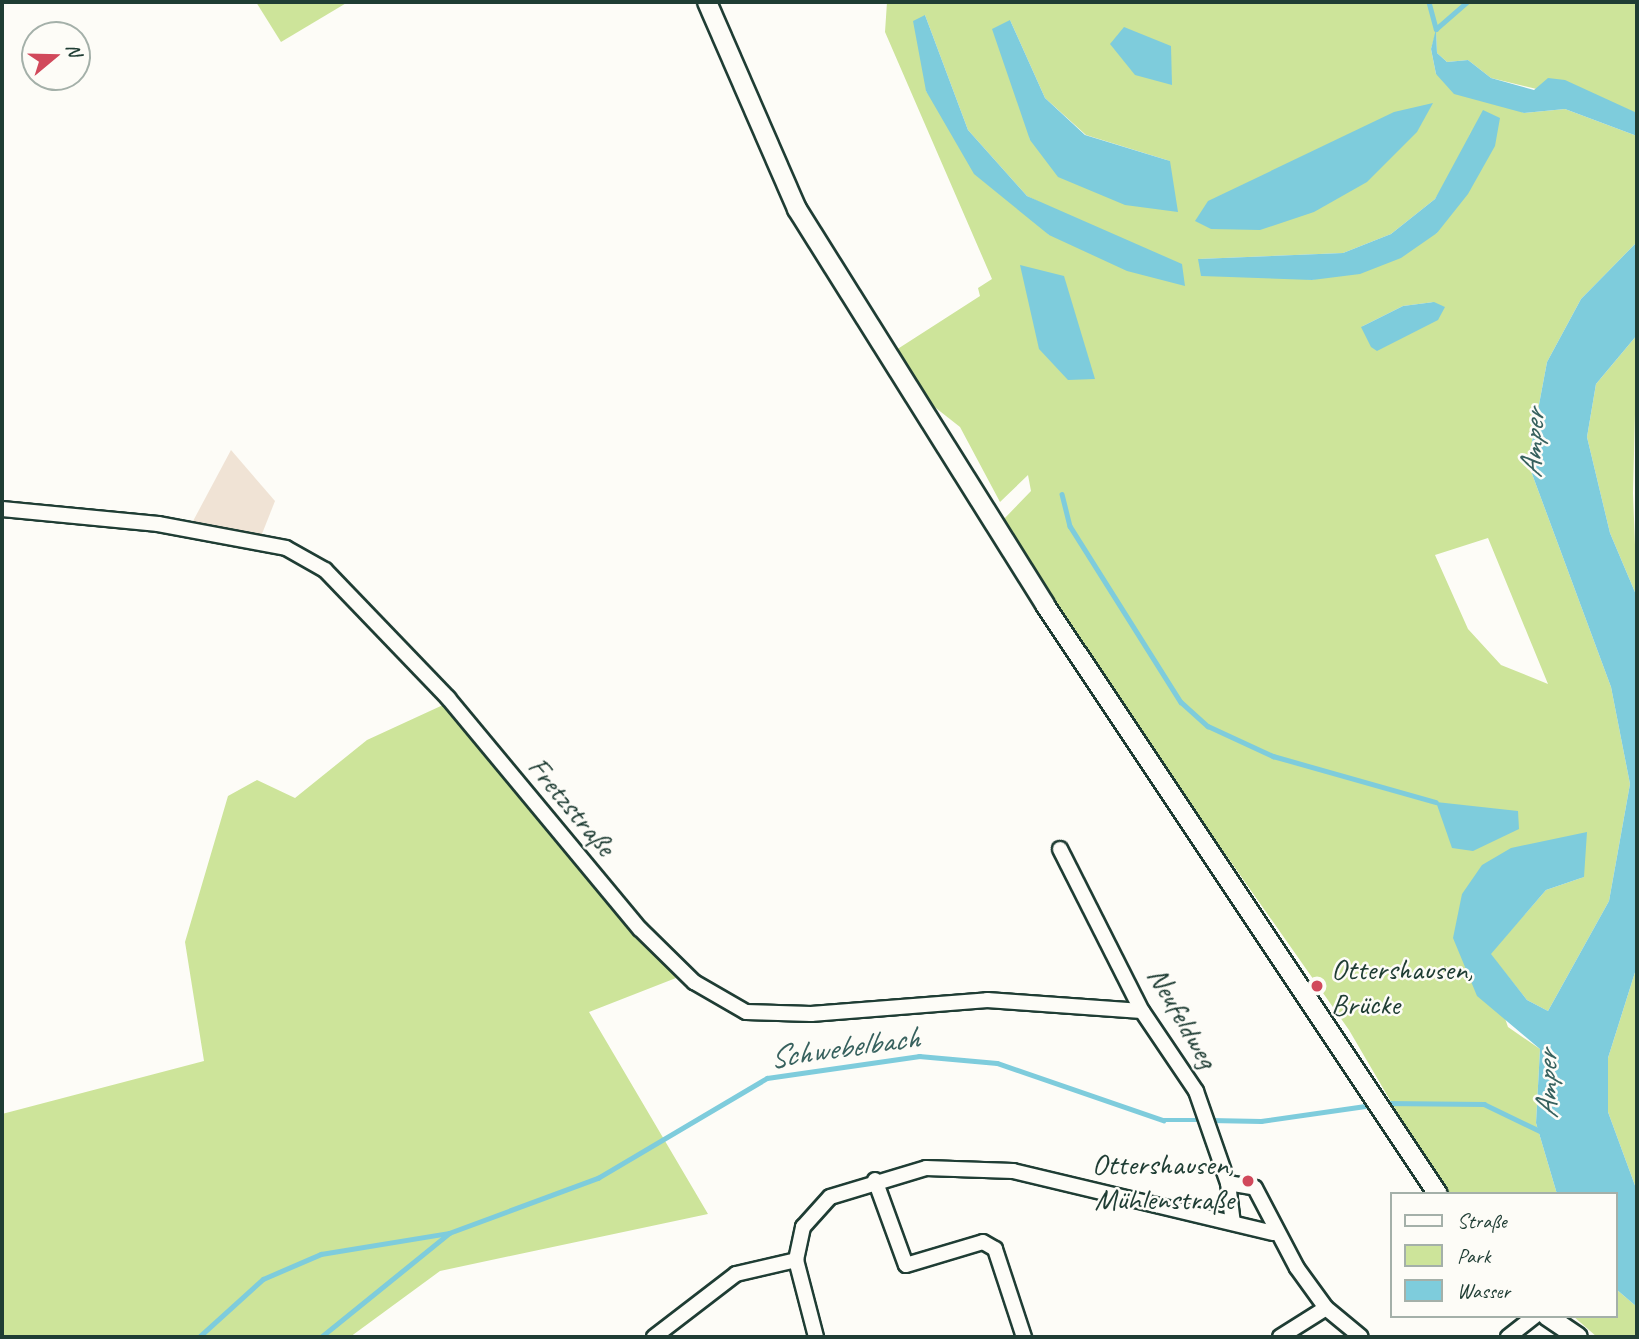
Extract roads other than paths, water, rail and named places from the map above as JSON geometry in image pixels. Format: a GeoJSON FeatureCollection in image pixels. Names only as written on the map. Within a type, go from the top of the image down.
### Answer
{"type":"FeatureCollection","features":[{"type":"Feature","properties":{"kind":"main road"},"geometry":{"type":"LineString","coordinates":[[706,2],[797,209],[1045,605],[1373,1102],[1437,1192]]}},
{"type":"Feature","properties":{"kind":"main road"},"geometry":{"type":"LineString","coordinates":[[1549,1318],[1578,1337]]}},
{"type":"Feature","properties":{"kind":"street","name":"Fretzstraße"},"geometry":{"type":"LineString","coordinates":[[2,509],[158,524],[286,548],[325,570],[448,698],[640,929],[694,982],[746,1012],[810,1014],[988,1000],[1142,1012]]}},
{"type":"Feature","properties":{"kind":"street","name":"Neufeldweg"},"geometry":{"type":"LineString","coordinates":[[1060,849],[1142,1012],[1203,1111],[1228,1183],[1233,1222]]}},
{"type":"Feature","properties":{"kind":"street"},"geometry":{"type":"LineString","coordinates":[[816,1337],[796,1260],[796,1242],[817,1207],[874,1180],[926,1168],[1013,1171],[1274,1233]]}},
{"type":"Feature","properties":{"kind":"street"},"geometry":{"type":"LineString","coordinates":[[874,1180],[906,1265],[983,1242],[995,1249],[1024,1337]]}},
{"type":"Feature","properties":{"kind":"street"},"geometry":{"type":"LineString","coordinates":[[1228,1183],[1255,1188],[1274,1233],[1326,1308],[1352,1330]]}},
{"type":"Feature","properties":{"kind":"street"},"geometry":{"type":"LineString","coordinates":[[654,1337],[736,1275],[796,1260]]}},
{"type":"Feature","properties":{"kind":"street"},"geometry":{"type":"LineString","coordinates":[[1280,1337],[1326,1308]]}},
{"type":"Feature","properties":{"kind":"street"},"geometry":{"type":"LineString","coordinates":[[1508,1337],[1532,1318]]}},
{"type":"Feature","properties":{"kind":"water"},"geometry":{"type":"Polygon","coordinates":[[[925,15],[968,130],[1027,196],[1182,264],[1185,286],[1127,271],[1049,235],[974,174],[926,91],[913,21],[925,15]]]}},
{"type":"Feature","properties":{"kind":"water"},"geometry":{"type":"Polygon","coordinates":[[[1010,20],[1045,98],[1085,135],[1170,161],[1178,212],[1125,205],[1058,177],[1030,140],[992,29],[1010,20]]]}},
{"type":"Feature","properties":{"kind":"water"},"geometry":{"type":"Polygon","coordinates":[[[1124,27],[1171,46],[1172,85],[1135,75],[1110,44],[1124,27]]]}},
{"type":"Feature","properties":{"kind":"water"},"geometry":{"type":"Polygon","coordinates":[[[1436,29],[1437,53],[1447,62],[1468,60],[1491,78],[1534,90],[1548,78],[1565,80],[1637,113],[1637,136],[1565,109],[1524,113],[1454,94],[1436,74],[1431,49],[1436,29]]]}},
{"type":"Feature","properties":{"kind":"water"},"geometry":{"type":"Polygon","coordinates":[[[1433,103],[1417,132],[1367,182],[1314,212],[1260,230],[1211,229],[1195,221],[1208,201],[1394,112],[1433,103]]]}},
{"type":"Feature","properties":{"kind":"water"},"geometry":{"type":"Polygon","coordinates":[[[1483,110],[1500,118],[1495,146],[1468,194],[1437,233],[1401,258],[1360,274],[1312,280],[1201,276],[1198,259],[1343,253],[1391,234],[1435,199],[1483,110]]]}},
{"type":"Feature","properties":{"kind":"water","name":"Amper"},"geometry":{"type":"Polygon","coordinates":[[[1637,242],[1637,335],[1596,384],[1587,437],[1610,533],[1637,597],[1637,966],[1608,1058],[1608,1112],[1637,1191],[1637,1307],[1618,1291],[1618,1192],[1556,1192],[1536,1123],[1540,1049],[1477,996],[1453,938],[1462,894],[1482,865],[1511,848],[1587,832],[1584,877],[1546,890],[1491,954],[1527,1000],[1548,1011],[1609,901],[1630,784],[1611,687],[1528,463],[1547,362],[1581,299],[1637,242]]]}},
{"type":"Feature","properties":{"kind":"water"},"geometry":{"type":"Polygon","coordinates":[[[1020,265],[1064,276],[1095,379],[1068,380],[1039,349],[1020,265]]]}},
{"type":"Feature","properties":{"kind":"water"},"geometry":{"type":"Polygon","coordinates":[[[1434,302],[1445,307],[1438,320],[1377,351],[1371,347],[1361,327],[1403,306],[1434,302]]]}},
{"type":"Feature","properties":{"kind":"water"},"geometry":{"type":"Polygon","coordinates":[[[1436,802],[1518,811],[1519,829],[1473,851],[1452,848],[1436,802]]]}},
{"type":"Feature","properties":{"kind":"waterway"},"geometry":{"type":"LineString","coordinates":[[1429,2],[1436,29],[1467,2]]}},
{"type":"Feature","properties":{"kind":"waterway"},"geometry":{"type":"LineString","coordinates":[[1062,494],[1070,526],[1181,702],[1208,726],[1273,756],[1436,802]]}},
{"type":"Feature","properties":{"kind":"waterway","name":"Schwebelbach"},"geometry":{"type":"LineString","coordinates":[[199,1337],[263,1279],[321,1254],[449,1233],[598,1178],[767,1078],[919,1056],[997,1063],[1163,1120],[1202,1120]]}},
{"type":"Feature","properties":{"kind":"waterway","name":"Schwebelbach"},"geometry":{"type":"LineString","coordinates":[[1384,1103],[1484,1104],[1544,1133]]}},
{"type":"Feature","properties":{"kind":"waterway","name":"Schwebelbach"},"geometry":{"type":"LineString","coordinates":[[1210,1120],[1261,1121],[1372,1105]]}},
{"type":"Feature","properties":{"kind":"waterway"},"geometry":{"type":"LineString","coordinates":[[321,1337],[448,1234]]}},
{"type":"Feature","properties":{"kind":"place","name":"Ottershausen, Brücke"},"geometry":{"type":"Point","coordinates":[1317,986]}},
{"type":"Feature","properties":{"kind":"place","name":"Ottershausen, Mühlenstraße"},"geometry":{"type":"Point","coordinates":[1248,1181]}}]}
